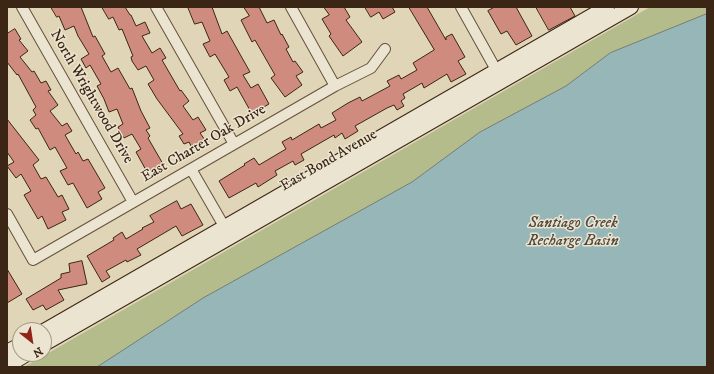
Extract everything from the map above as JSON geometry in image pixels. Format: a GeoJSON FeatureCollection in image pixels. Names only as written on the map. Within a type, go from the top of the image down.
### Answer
{"type":"FeatureCollection","features":[{"type":"Feature","properties":{"kind":"street","name":"North Wrightwood Drive"},"geometry":{"type":"LineString","coordinates":[[22,7],[133,202]]}},
{"type":"Feature","properties":{"kind":"street"},"geometry":{"type":"LineString","coordinates":[[156,7],[234,144]]}},
{"type":"Feature","properties":{"kind":"street"},"geometry":{"type":"LineString","coordinates":[[291,7],[335,86]]}},
{"type":"Feature","properties":{"kind":"street"},"geometry":{"type":"LineString","coordinates":[[461,7],[500,76]]}},
{"type":"Feature","properties":{"kind":"street","name":"East Bond Avenue"},"geometry":{"type":"LineString","coordinates":[[500,76],[608,7]]}},
{"type":"Feature","properties":{"kind":"street","name":"East Bond Avenue"},"geometry":{"type":"LineString","coordinates":[[52,339],[228,232],[500,76],[631,7]]}},
{"type":"Feature","properties":{"kind":"street","name":"East Charter Oak Drive"},"geometry":{"type":"LineString","coordinates":[[7,214],[33,260],[335,86],[371,68],[385,49]]}},
{"type":"Feature","properties":{"kind":"street"},"geometry":{"type":"LineString","coordinates":[[191,169],[228,232]]}},
{"type":"Feature","properties":{"kind":"street","name":"East Bond Avenue"},"geometry":{"type":"LineString","coordinates":[[52,327],[228,232]]}},
{"type":"Feature","properties":{"kind":"green space"},"geometry":{"type":"Polygon","coordinates":[[[650,7],[707,7],[707,14],[610,53],[566,86],[480,132],[412,182],[203,298],[97,367],[24,367],[33,362],[52,362],[52,351],[650,7]]]}},
{"type":"Feature","properties":{"kind":"water","name":"Santiago Creek Recharge Basin"},"geometry":{"type":"Polygon","coordinates":[[[707,14],[707,367],[97,367],[203,298],[412,182],[480,132],[566,86],[610,53],[707,14]]]}},
{"type":"Feature","properties":{"kind":"building"},"geometry":{"type":"Polygon","coordinates":[[[51,7],[81,7],[93,37],[95,36],[105,54],[102,56],[111,72],[118,68],[130,89],[132,88],[141,111],[150,128],[146,130],[150,136],[148,138],[163,164],[147,172],[136,152],[141,149],[132,134],[124,138],[118,127],[123,124],[117,109],[109,112],[97,86],[101,84],[90,65],[86,68],[81,59],[89,54],[74,26],[65,30],[59,16],[57,17],[51,7]]]}},
{"type":"Feature","properties":{"kind":"building"},"geometry":{"type":"Polygon","coordinates":[[[102,7],[125,7],[136,26],[145,22],[150,33],[142,36],[152,53],[160,48],[166,58],[162,60],[180,91],[181,90],[189,101],[183,106],[193,120],[198,117],[206,130],[200,133],[205,140],[192,148],[189,142],[184,144],[179,136],[183,134],[157,99],[148,84],[154,80],[146,66],[138,70],[132,61],[131,57],[133,56],[122,29],[119,30],[113,17],[109,19],[102,7]]]}},
{"type":"Feature","properties":{"kind":"building"},"geometry":{"type":"Polygon","coordinates":[[[188,7],[212,7],[222,34],[227,31],[250,72],[243,75],[251,88],[258,84],[269,104],[252,114],[237,87],[230,91],[224,80],[229,77],[215,54],[210,57],[203,44],[210,41],[202,22],[195,24],[188,7]]]}},
{"type":"Feature","properties":{"kind":"building"},"geometry":{"type":"Polygon","coordinates":[[[244,7],[259,7],[267,23],[274,20],[289,47],[286,49],[293,62],[295,61],[303,72],[296,76],[302,85],[285,97],[271,78],[275,75],[255,40],[252,42],[241,20],[249,16],[244,7]]]}},
{"type":"Feature","properties":{"kind":"building"},"geometry":{"type":"Polygon","coordinates":[[[324,7],[344,7],[350,17],[346,20],[362,42],[343,56],[329,36],[331,34],[322,19],[329,15],[324,7]]]}},
{"type":"Feature","properties":{"kind":"building"},"geometry":{"type":"Polygon","coordinates":[[[365,7],[392,7],[395,12],[383,19],[379,12],[371,17],[365,7]]]}},
{"type":"Feature","properties":{"kind":"building"},"geometry":{"type":"Polygon","coordinates":[[[409,7],[427,7],[446,40],[446,37],[452,34],[465,57],[458,61],[466,74],[451,82],[447,74],[424,88],[422,83],[403,94],[405,98],[401,101],[404,106],[397,110],[394,105],[387,108],[355,126],[358,131],[345,139],[342,133],[335,138],[334,135],[301,154],[304,160],[295,165],[293,161],[275,171],[277,175],[258,187],[256,183],[229,198],[219,181],[254,158],[259,165],[286,149],[282,142],[291,137],[292,140],[319,124],[321,128],[336,120],[332,113],[348,103],[360,97],[362,101],[390,86],[387,81],[399,75],[401,79],[417,70],[413,63],[434,50],[409,7]]]}},
{"type":"Feature","properties":{"kind":"building"},"geometry":{"type":"Polygon","coordinates":[[[495,7],[516,7],[532,36],[516,45],[507,31],[501,34],[488,11],[495,7]]]}},
{"type":"Feature","properties":{"kind":"building"},"geometry":{"type":"Polygon","coordinates":[[[536,7],[570,7],[575,16],[549,30],[536,7]]]}},
{"type":"Feature","properties":{"kind":"building"},"geometry":{"type":"Polygon","coordinates":[[[15,29],[21,39],[19,40],[28,51],[20,57],[32,72],[34,71],[41,83],[46,81],[51,90],[48,91],[58,105],[50,111],[62,126],[67,123],[72,131],[65,135],[76,154],[78,152],[83,161],[88,159],[105,188],[98,192],[102,199],[87,208],[73,183],[68,185],[60,171],[67,168],[55,147],[50,150],[38,128],[36,129],[30,120],[36,115],[33,110],[36,107],[18,74],[17,75],[7,62],[7,34],[15,29]]]}},
{"type":"Feature","properties":{"kind":"building"},"geometry":{"type":"Polygon","coordinates":[[[7,119],[39,160],[33,165],[41,179],[46,177],[58,197],[62,195],[69,209],[62,212],[66,220],[48,229],[42,216],[38,219],[24,195],[31,191],[21,174],[16,178],[7,166],[14,162],[7,152],[7,119]]]}},
{"type":"Feature","properties":{"kind":"building"},"geometry":{"type":"Polygon","coordinates":[[[177,201],[181,209],[191,204],[203,225],[182,236],[176,226],[137,249],[141,255],[127,262],[126,260],[106,271],[110,277],[102,282],[87,256],[114,240],[113,238],[122,232],[126,239],[143,229],[142,228],[154,222],[150,216],[177,201]]]}},
{"type":"Feature","properties":{"kind":"building"},"geometry":{"type":"Polygon","coordinates":[[[82,261],[87,284],[58,290],[64,300],[46,310],[43,305],[33,310],[26,299],[61,278],[61,274],[70,272],[69,264],[82,261]]]}},
{"type":"Feature","properties":{"kind":"building"},"geometry":{"type":"Polygon","coordinates":[[[7,269],[22,294],[7,303],[7,269]]]}}]}
